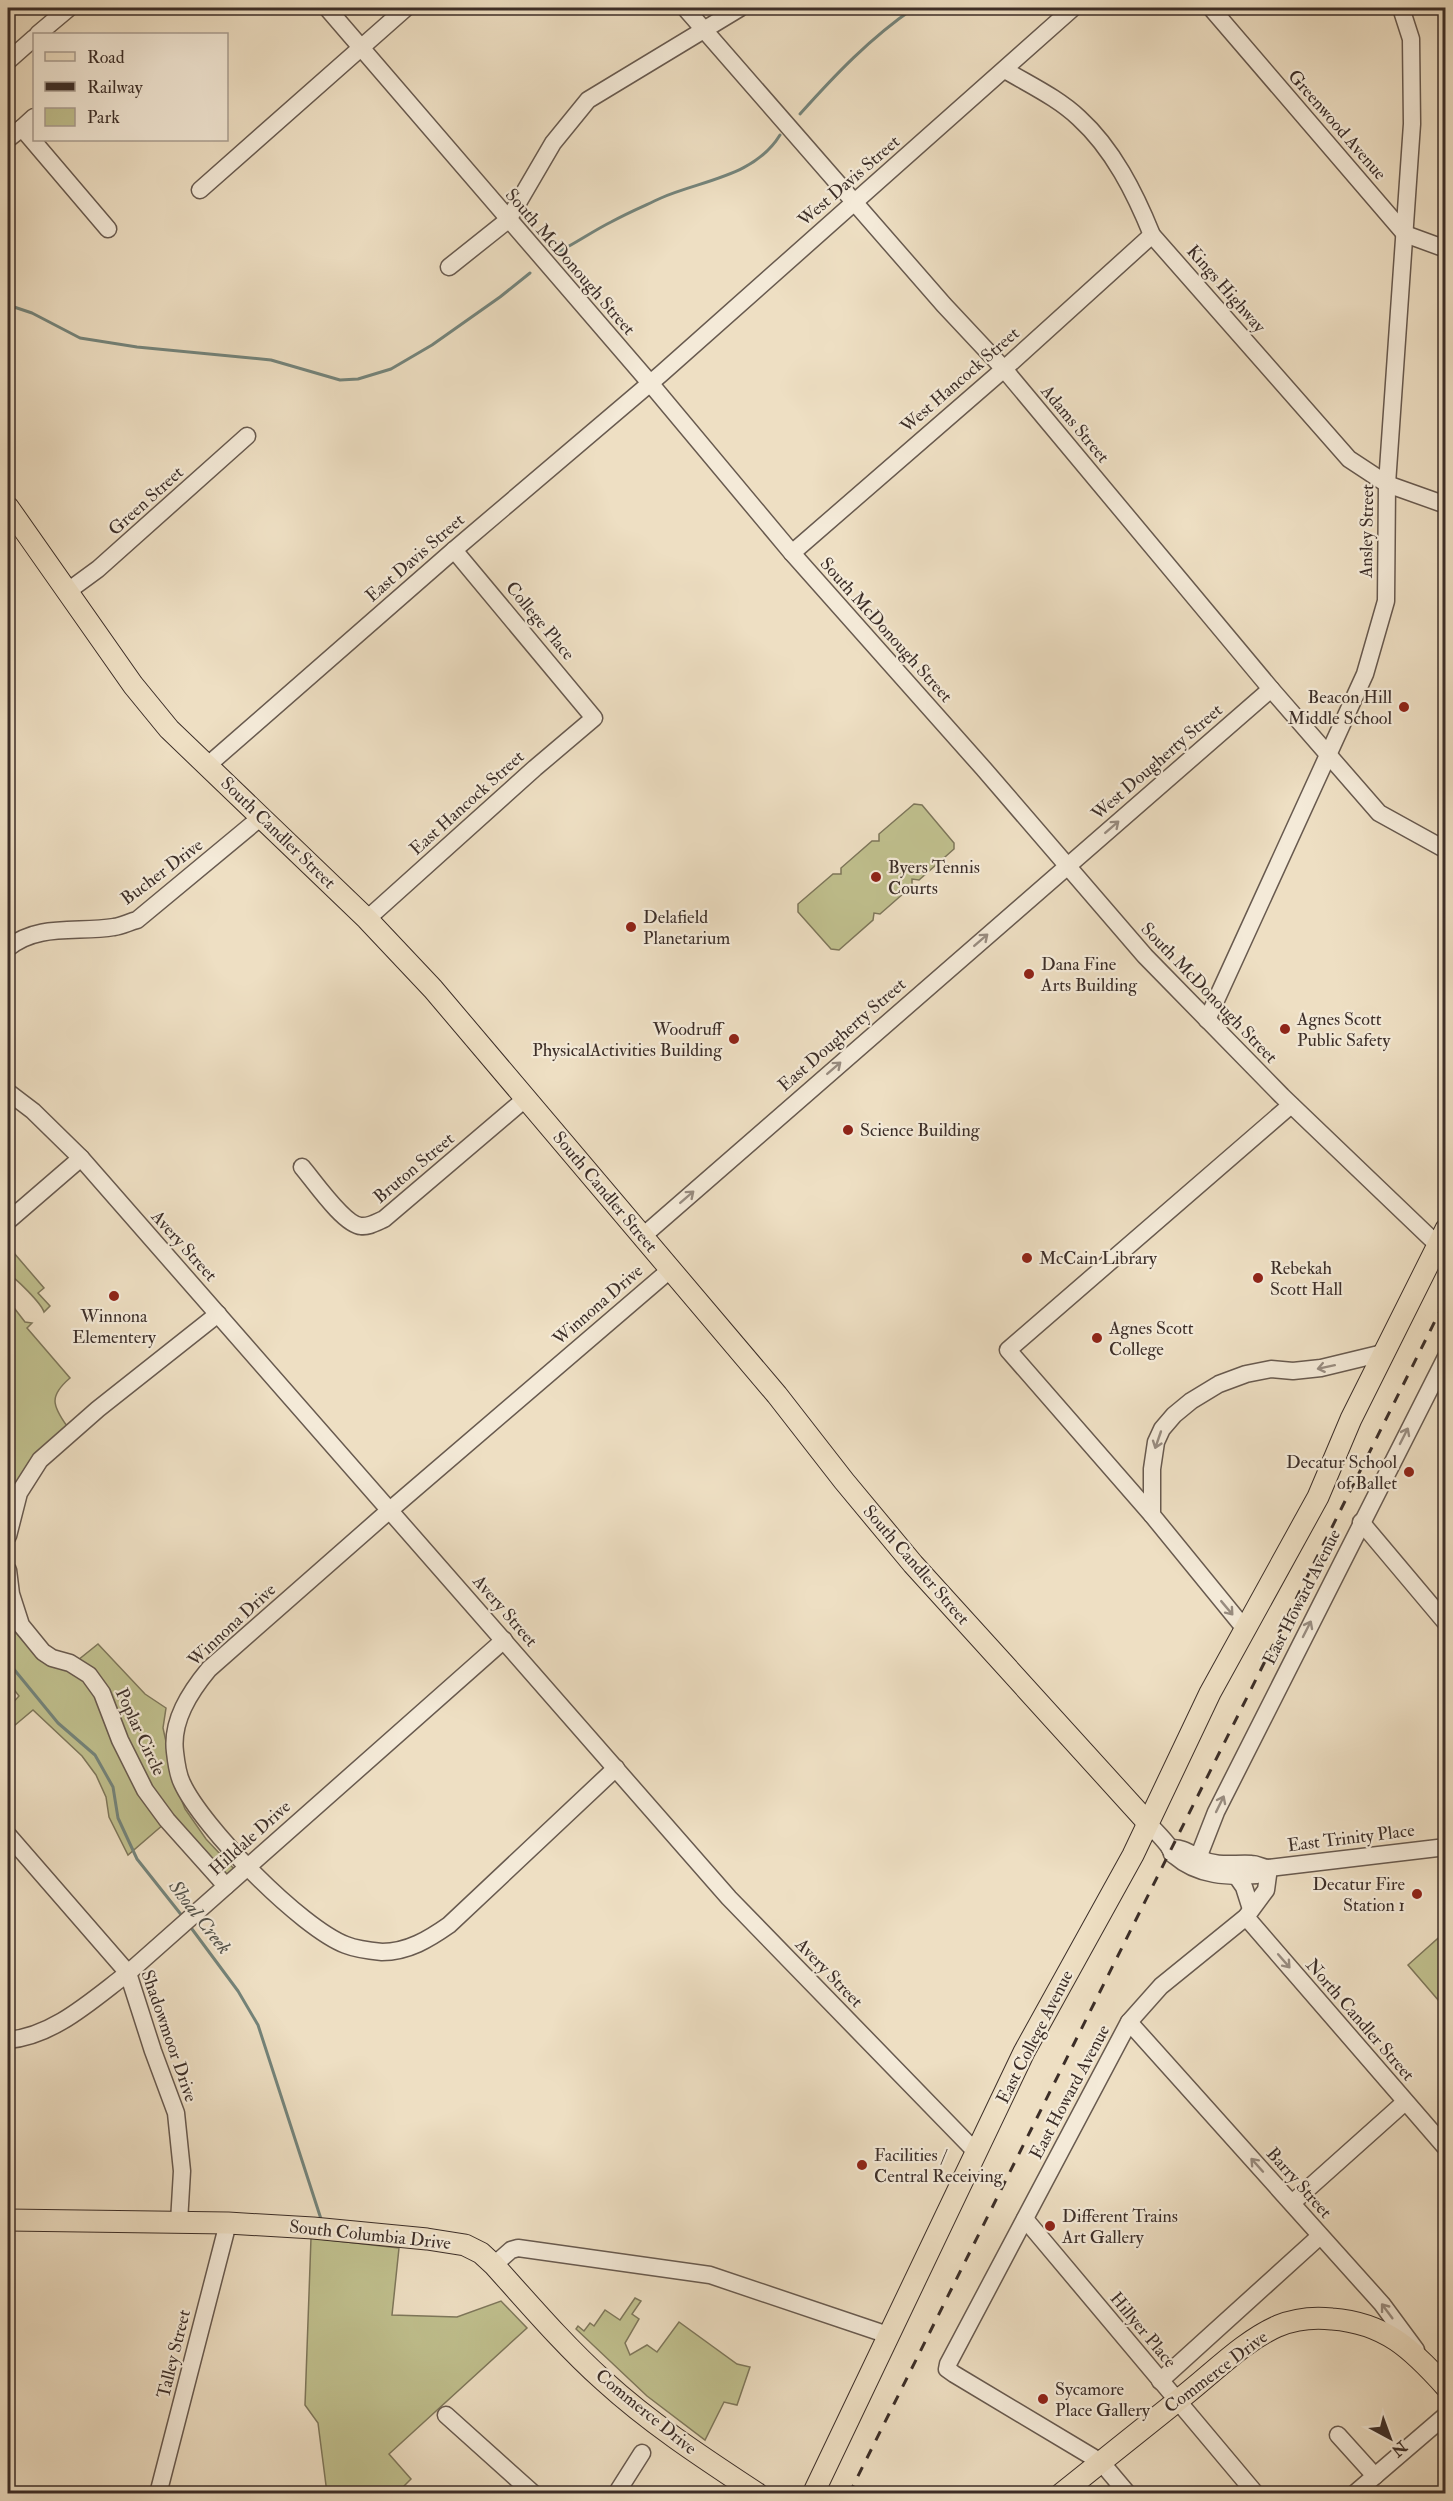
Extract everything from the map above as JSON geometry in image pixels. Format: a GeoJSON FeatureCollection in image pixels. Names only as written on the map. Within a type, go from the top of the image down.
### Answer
{"type":"FeatureCollection","features":[{"type":"Feature","properties":{"kind":"main road","name":"South Candler Street"},"geometry":{"type":"LineString","coordinates":[[8,507],[133,685],[169,729],[208,765],[260,819],[367,919],[433,989],[671,1269],[913,1564],[1148,1823]]}},
{"type":"Feature","properties":{"kind":"main road","name":"East College Avenue"},"geometry":{"type":"LineString","coordinates":[[813,2493],[1029,2042],[1133,1855],[1210,1693],[1268,1586],[1311,1486],[1351,1419],[1383,1353],[1443,1242]]}},
{"type":"Feature","properties":{"kind":"main road","name":"South Columbia Drive"},"geometry":{"type":"LineString","coordinates":[[8,2220],[228,2223],[427,2239],[465,2245],[481,2253],[494,2265]]}},
{"type":"Feature","properties":{"kind":"main road","name":"Commerce Drive"},"geometry":{"type":"LineString","coordinates":[[494,2265],[602,2380],[664,2431],[758,2493]]}},
{"type":"Feature","properties":{"kind":"main road","name":"Commerce Drive"},"geometry":{"type":"LineString","coordinates":[[1061,2493],[1262,2335],[1278,2327],[1308,2319],[1350,2320],[1381,2330],[1403,2344],[1440,2381]]}},
{"type":"Feature","properties":{"kind":"street"},"geometry":{"type":"LineString","coordinates":[[39,33],[69,8]]}},
{"type":"Feature","properties":{"kind":"street","name":"South McDonough Street"},"geometry":{"type":"LineString","coordinates":[[327,8],[650,383],[792,553],[1068,865],[1145,956],[1291,1105],[1443,1242]]}},
{"type":"Feature","properties":{"kind":"street"},"geometry":{"type":"LineString","coordinates":[[200,190],[406,8]]}},
{"type":"Feature","properties":{"kind":"street","name":"Adams Street"},"geometry":{"type":"LineString","coordinates":[[685,8],[944,305],[1004,369],[1271,689],[1379,813],[1446,850]]}},
{"type":"Feature","properties":{"kind":"street"},"geometry":{"type":"LineString","coordinates":[[449,267],[508,220],[553,143],[588,100],[740,8]]}},
{"type":"Feature","properties":{"kind":"street","name":"West Davis Street"},"geometry":{"type":"LineString","coordinates":[[650,383],[1074,8]]}},
{"type":"Feature","properties":{"kind":"street","name":"Greenwood Avenue"},"geometry":{"type":"LineString","coordinates":[[1211,8],[1405,234],[1446,249]]}},
{"type":"Feature","properties":{"kind":"street","name":"Ansley Street"},"geometry":{"type":"LineString","coordinates":[[1207,1020],[1365,675],[1386,601],[1387,484],[1412,124],[1411,39],[1401,8]]}},
{"type":"Feature","properties":{"kind":"street"},"geometry":{"type":"LineString","coordinates":[[8,61],[33,39]]}},
{"type":"Feature","properties":{"kind":"street","name":"Kings Highway"},"geometry":{"type":"LineString","coordinates":[[1005,70],[1080,118],[1109,153],[1134,192],[1152,235],[1349,459],[1387,484],[1446,505]]}},
{"type":"Feature","properties":{"kind":"street"},"geometry":{"type":"LineString","coordinates":[[8,139],[28,122]]}},
{"type":"Feature","properties":{"kind":"street"},"geometry":{"type":"LineString","coordinates":[[42,141],[108,229]]}},
{"type":"Feature","properties":{"kind":"street","name":"West Hancock Street"},"geometry":{"type":"LineString","coordinates":[[792,553],[1004,369],[1152,235]]}},
{"type":"Feature","properties":{"kind":"street","name":"East Davis Street"},"geometry":{"type":"LineString","coordinates":[[208,765],[454,550],[650,383]]}},
{"type":"Feature","properties":{"kind":"street","name":"Green Street"},"geometry":{"type":"LineString","coordinates":[[68,591],[98,570],[247,436]]}},
{"type":"Feature","properties":{"kind":"street","name":"College Place"},"geometry":{"type":"LineString","coordinates":[[454,550],[594,718]]}},
{"type":"Feature","properties":{"kind":"street","name":"West Dougherty Street"},"geometry":{"type":"LineString","coordinates":[[1068,865],[1271,689]]}},
{"type":"Feature","properties":{"kind":"street","name":"East Hancock Street"},"geometry":{"type":"LineString","coordinates":[[367,919],[594,718]]}},
{"type":"Feature","properties":{"kind":"street","name":"Bucher Drive"},"geometry":{"type":"LineString","coordinates":[[8,948],[30,934],[115,927],[137,920],[260,819]]}},
{"type":"Feature","properties":{"kind":"street","name":"East Dougherty Street"},"geometry":{"type":"LineString","coordinates":[[643,1236],[1068,865]]}},
{"type":"Feature","properties":{"kind":"street","name":"Avery Street"},"geometry":{"type":"LineString","coordinates":[[8,1092],[33,1111],[81,1158],[729,1898],[977,2153]]}},
{"type":"Feature","properties":{"kind":"street","name":"Bruton Street"},"geometry":{"type":"LineString","coordinates":[[302,1167],[346,1218],[360,1227],[373,1224],[384,1220],[525,1098]]}},
{"type":"Feature","properties":{"kind":"street"},"geometry":{"type":"LineString","coordinates":[[1245,1629],[1152,1515],[1008,1350],[1291,1105]]}},
{"type":"Feature","properties":{"kind":"street"},"geometry":{"type":"LineString","coordinates":[[8,1221],[81,1158]]}},
{"type":"Feature","properties":{"kind":"street","name":"Winnona Drive"},"geometry":{"type":"LineString","coordinates":[[616,1768],[449,1925],[421,1944],[383,1952],[347,1946],[318,1930],[247,1866],[209,1826],[181,1782],[174,1750],[179,1722],[189,1693],[209,1670],[239,1641],[671,1269]]}},
{"type":"Feature","properties":{"kind":"street"},"geometry":{"type":"LineString","coordinates":[[8,1536],[18,1493],[40,1460],[98,1408],[218,1314]]}},
{"type":"Feature","properties":{"kind":"street"},"geometry":{"type":"LineString","coordinates":[[1152,1515],[1152,1469],[1156,1442],[1162,1429],[1191,1401],[1219,1384],[1246,1374],[1271,1369],[1293,1371],[1321,1368],[1383,1353]]}},
{"type":"Feature","properties":{"kind":"street","name":"East Howard Avenue"},"geometry":{"type":"LineString","coordinates":[[1205,1861],[1216,1812],[1446,1357]]}},
{"type":"Feature","properties":{"kind":"street"},"geometry":{"type":"LineString","coordinates":[[1361,1522],[1446,1623]]}},
{"type":"Feature","properties":{"kind":"street","name":"Poplar Circle"},"geometry":{"type":"LineString","coordinates":[[8,1570],[11,1594],[21,1625],[43,1652],[52,1658],[70,1663],[89,1675],[102,1693],[120,1740],[145,1790],[167,1820],[226,1886]]}},
{"type":"Feature","properties":{"kind":"street","name":"Hilldale Drive"},"geometry":{"type":"LineString","coordinates":[[8,2040],[19,2039],[65,2020],[128,1973],[504,1640]]}},
{"type":"Feature","properties":{"kind":"street","name":"South Candler Street"},"geometry":{"type":"LineString","coordinates":[[1148,1823],[1170,1849]]}},
{"type":"Feature","properties":{"kind":"street","name":"Shadowmoor Drive"},"geometry":{"type":"LineString","coordinates":[[8,1835],[128,1973],[176,2113],[182,2171],[179,2222]]}},
{"type":"Feature","properties":{"kind":"street"},"geometry":{"type":"LineString","coordinates":[[1170,1849],[1177,1847],[1205,1861]]}},
{"type":"Feature","properties":{"kind":"street","name":"East Trinity Place"},"geometry":{"type":"LineString","coordinates":[[1205,1861],[1224,1866],[1255,1864],[1266,1868],[1446,1847]]}},
{"type":"Feature","properties":{"kind":"street","name":"East Trinity Place"},"geometry":{"type":"LineString","coordinates":[[1170,1849],[1173,1855],[1190,1867],[1211,1874],[1257,1875],[1266,1868]]}},
{"type":"Feature","properties":{"kind":"street","name":"East Howard Avenue"},"geometry":{"type":"LineString","coordinates":[[1101,2462],[947,2369],[1129,2022],[1161,1986],[1249,1913],[1266,1890],[1266,1868]]}},
{"type":"Feature","properties":{"kind":"street","name":"North Candler Street"},"geometry":{"type":"LineString","coordinates":[[1237,1876],[1244,1887],[1249,1913],[1405,2103],[1446,2148]]}},
{"type":"Feature","properties":{"kind":"street","name":"Barry Street"},"geometry":{"type":"LineString","coordinates":[[1129,2022],[1382,2304],[1440,2381]]}},
{"type":"Feature","properties":{"kind":"street"},"geometry":{"type":"LineString","coordinates":[[1292,2203],[1405,2103]]}},
{"type":"Feature","properties":{"kind":"street","name":"Hillyer Place"},"geometry":{"type":"LineString","coordinates":[[1025,2219],[1256,2493]]}},
{"type":"Feature","properties":{"kind":"street","name":"Talley Street"},"geometry":{"type":"LineString","coordinates":[[158,2493],[228,2223]]}},
{"type":"Feature","properties":{"kind":"street"},"geometry":{"type":"LineString","coordinates":[[1160,2381],[1320,2236]]}},
{"type":"Feature","properties":{"kind":"street"},"geometry":{"type":"LineString","coordinates":[[494,2265],[511,2250],[518,2248],[695,2271],[748,2286],[888,2335]]}},
{"type":"Feature","properties":{"kind":"street"},"geometry":{"type":"LineString","coordinates":[[446,2415],[534,2493]]}},
{"type":"Feature","properties":{"kind":"street"},"geometry":{"type":"LineString","coordinates":[[1354,2493],[1446,2415]]}},
{"type":"Feature","properties":{"kind":"street"},"geometry":{"type":"LineString","coordinates":[[1338,2435],[1375,2476]]}},
{"type":"Feature","properties":{"kind":"street"},"geometry":{"type":"LineString","coordinates":[[616,2493],[642,2453]]}},
{"type":"Feature","properties":{"kind":"street"},"geometry":{"type":"LineString","coordinates":[[1101,2462],[1128,2493]]}},
{"type":"Feature","properties":{"kind":"green space","name":"Byers Tennis Courts"},"geometry":{"type":"Polygon","coordinates":[[[914,804],[922,805],[954,843],[954,849],[919,880],[912,879],[912,886],[880,914],[874,913],[873,920],[839,950],[831,949],[798,912],[798,904],[833,874],[841,874],[841,868],[872,841],[879,841],[879,834],[914,804]]]}},
{"type":"Feature","properties":{"kind":"green space"},"geometry":{"type":"Polygon","coordinates":[[[8,1246],[44,1288],[38,1293],[50,1306],[44,1312],[28,1291],[8,1274],[8,1246]]]}},
{"type":"Feature","properties":{"kind":"green space"},"geometry":{"type":"Polygon","coordinates":[[[8,1300],[25,1322],[32,1323],[27,1328],[70,1378],[59,1390],[55,1401],[58,1412],[67,1426],[32,1460],[20,1478],[9,1502],[8,1300]]]}},
{"type":"Feature","properties":{"kind":"green space"},"geometry":{"type":"Polygon","coordinates":[[[8,1616],[11,1627],[41,1661],[78,1660],[98,1644],[145,1694],[166,1708],[163,1728],[175,1783],[185,1809],[206,1839],[235,1870],[219,1884],[164,1824],[128,1855],[109,1817],[106,1797],[96,1775],[82,1756],[33,1710],[8,1731],[8,1708],[19,1696],[8,1682],[8,1616]]]}},
{"type":"Feature","properties":{"kind":"green space"},"geometry":{"type":"Polygon","coordinates":[[[1445,1932],[1445,2008],[1408,1965],[1445,1932]]]}},
{"type":"Feature","properties":{"kind":"green space"},"geometry":{"type":"Polygon","coordinates":[[[311,2238],[399,2248],[392,2315],[457,2317],[501,2301],[527,2328],[389,2454],[411,2479],[397,2493],[327,2493],[318,2423],[305,2405],[311,2238]]]}},
{"type":"Feature","properties":{"kind":"green space"},"geometry":{"type":"Polygon","coordinates":[[[635,2298],[641,2301],[632,2314],[639,2319],[625,2343],[630,2355],[647,2345],[657,2352],[679,2322],[737,2364],[750,2367],[737,2405],[724,2402],[705,2440],[647,2396],[576,2329],[578,2326],[584,2331],[590,2323],[594,2326],[605,2310],[620,2320],[635,2298]]]}},
{"type":"Feature","properties":{"kind":"waterway"},"geometry":{"type":"LineString","coordinates":[[800,114],[854,58],[914,8]]}},
{"type":"Feature","properties":{"kind":"waterway"},"geometry":{"type":"LineString","coordinates":[[558,252],[617,219],[661,198],[742,169],[769,149],[780,135]]}},
{"type":"Feature","properties":{"kind":"waterway"},"geometry":{"type":"LineString","coordinates":[[8,305],[32,313],[80,338],[137,347],[271,360],[340,380],[358,379],[391,369],[432,345],[530,273]]}},
{"type":"Feature","properties":{"kind":"waterway","name":"Shoal Creek"},"geometry":{"type":"LineString","coordinates":[[8,1662],[58,1723],[95,1755],[113,1787],[118,1818],[137,1859],[183,1917]]}},
{"type":"Feature","properties":{"kind":"waterway","name":"Shoal Creek"},"geometry":{"type":"LineString","coordinates":[[189,1925],[238,1991],[258,2025],[321,2219]]}},
{"type":"Feature","properties":{"kind":"railway"},"geometry":{"type":"LineString","coordinates":[[849,2494],[1446,1299]]}},
{"type":"Feature","properties":{"kind":"place","name":"Beacon Hill Middle School"},"geometry":{"type":"Point","coordinates":[1404,707]}},
{"type":"Feature","properties":{"kind":"place","name":"Byers Tennis Courts"},"geometry":{"type":"Point","coordinates":[876,877]}},
{"type":"Feature","properties":{"kind":"place","name":"Delafield Planetarium"},"geometry":{"type":"Point","coordinates":[631,927]}},
{"type":"Feature","properties":{"kind":"place","name":"Dana Fine Arts Building"},"geometry":{"type":"Point","coordinates":[1029,974]}},
{"type":"Feature","properties":{"kind":"place","name":"Agnes Scott Public Safety"},"geometry":{"type":"Point","coordinates":[1285,1029]}},
{"type":"Feature","properties":{"kind":"place","name":"Woodruff PhysicalActivities Building"},"geometry":{"type":"Point","coordinates":[734,1039]}},
{"type":"Feature","properties":{"kind":"place","name":"Science Building"},"geometry":{"type":"Point","coordinates":[848,1130]}},
{"type":"Feature","properties":{"kind":"place","name":"McCain Library"},"geometry":{"type":"Point","coordinates":[1027,1258]}},
{"type":"Feature","properties":{"kind":"place","name":"Rebekah Scott Hall"},"geometry":{"type":"Point","coordinates":[1258,1278]}},
{"type":"Feature","properties":{"kind":"place","name":"Winnona Elementery"},"geometry":{"type":"Point","coordinates":[114,1296]}},
{"type":"Feature","properties":{"kind":"place","name":"Agnes Scott College"},"geometry":{"type":"Point","coordinates":[1097,1338]}},
{"type":"Feature","properties":{"kind":"place","name":"Decatur School of Ballet"},"geometry":{"type":"Point","coordinates":[1409,1472]}},
{"type":"Feature","properties":{"kind":"place","name":"Decatur Fire Station 1"},"geometry":{"type":"Point","coordinates":[1417,1894]}},
{"type":"Feature","properties":{"kind":"place","name":"Facilities / Central Receiving"},"geometry":{"type":"Point","coordinates":[862,2165]}},
{"type":"Feature","properties":{"kind":"place","name":"Different Trains Art Gallery"},"geometry":{"type":"Point","coordinates":[1050,2226]}},
{"type":"Feature","properties":{"kind":"place","name":"Sycamore Place Gallery"},"geometry":{"type":"Point","coordinates":[1043,2399]}}]}
